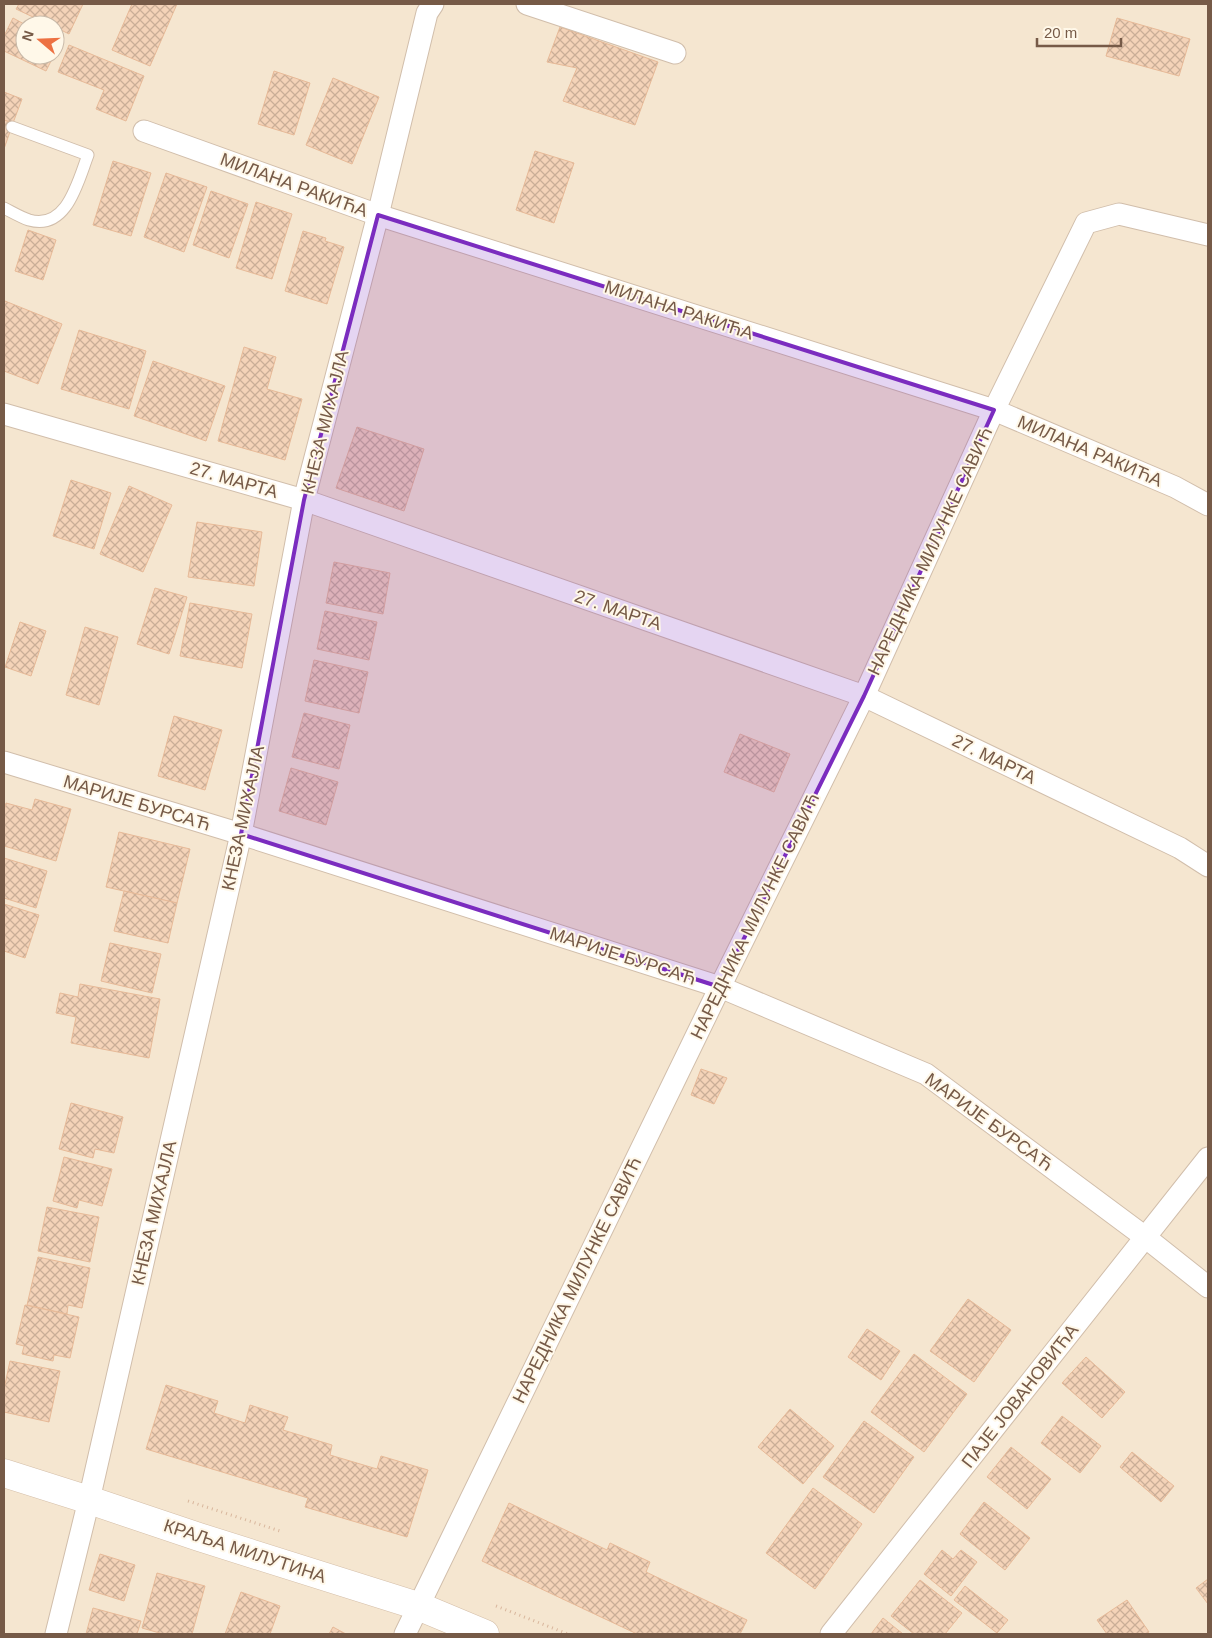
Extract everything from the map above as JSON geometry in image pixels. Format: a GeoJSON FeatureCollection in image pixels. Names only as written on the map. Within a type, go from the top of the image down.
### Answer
{"type":"FeatureCollection","features":[{"type":"Feature","properties":{"kind":"street","name":"КНЕЗА МИХАЈЛА"},"geometry":{"type":"LineString","coordinates":[[56,1634],[89,1500],[241,834],[304,500],[378,215],[427,13],[433,4]]}},
{"type":"Feature","properties":{"kind":"street"},"geometry":{"type":"LineString","coordinates":[[527,4],[675,53]]}},
{"type":"Feature","properties":{"kind":"street","name":"МИЛАНА РАКИЋА"},"geometry":{"type":"LineString","coordinates":[[144,131],[378,215],[994,410],[1175,487],[1208,505]]}},
{"type":"Feature","properties":{"kind":"street","name":"НАРЕДНИКА МИЛУНКЕ САВИЋ"},"geometry":{"type":"LineString","coordinates":[[405,1634],[720,986],[864,696],[994,410],[1086,223],[1119,214],[1208,236]]}},
{"type":"Feature","properties":{"kind":"street","name":"27. МАРТА"},"geometry":{"type":"LineString","coordinates":[[4,414],[304,500],[864,696],[1180,848],[1208,866]]}},
{"type":"Feature","properties":{"kind":"street","name":"МАРИЈЕ БУРСАЋ"},"geometry":{"type":"LineString","coordinates":[[4,762],[241,834],[720,986],[926,1074],[1208,1286]]}},
{"type":"Feature","properties":{"kind":"street","name":"ПАЈЕ ЈОВАНОВИЋА"},"geometry":{"type":"LineString","coordinates":[[832,1634],[1208,1158]]}},
{"type":"Feature","properties":{"kind":"street","name":"КРАЉА МИЛУТИНА"},"geometry":{"type":"LineString","coordinates":[[4,1473],[418,1606],[485,1634]]}},
{"type":"Feature","properties":{"kind":"lane"},"geometry":{"type":"LineString","coordinates":[[4,208],[28,220],[39,221],[60,214],[71,199],[88,155],[12,127]]}},
{"type":"Feature","properties":{"kind":"highlighted area"},"geometry":{"type":"Polygon","coordinates":[[[378,215],[994,410],[864,696],[720,987],[241,834],[304,500],[378,215]]]}},
{"type":"Feature","properties":{"kind":"shaded area"},"geometry":{"type":"Polygon","coordinates":[[[4,4],[1208,4],[1208,1634],[4,1634],[4,4]]]}},
{"type":"Feature","properties":{"kind":"building"},"geometry":{"type":"Polygon","coordinates":[[[19,4],[83,4],[69,34],[65,32],[65,15],[29,15],[16,9],[19,4]]]}},
{"type":"Feature","properties":{"kind":"building"},"geometry":{"type":"Polygon","coordinates":[[[132,4],[177,4],[150,66],[112,50],[132,4]]]}},
{"type":"Feature","properties":{"kind":"building"},"geometry":{"type":"Polygon","coordinates":[[[13,18],[15,19],[15,56],[4,51],[4,36],[13,18]]]}},
{"type":"Feature","properties":{"kind":"building"},"geometry":{"type":"Polygon","coordinates":[[[1117,18],[1190,39],[1179,76],[1106,56],[1117,18]]]}},
{"type":"Feature","properties":{"kind":"building"},"geometry":{"type":"Polygon","coordinates":[[[560,27],[658,62],[635,125],[563,101],[577,68],[547,62],[560,27]]]}},
{"type":"Feature","properties":{"kind":"building"},"geometry":{"type":"Polygon","coordinates":[[[69,45],[144,76],[126,121],[96,109],[104,90],[58,72],[61,65],[65,65],[65,55],[69,45]]]}},
{"type":"Feature","properties":{"kind":"building"},"geometry":{"type":"Polygon","coordinates":[[[33,65],[49,65],[46,71],[33,65]]]}},
{"type":"Feature","properties":{"kind":"building"},"geometry":{"type":"Polygon","coordinates":[[[274,71],[310,83],[294,135],[258,124],[274,71]]]}},
{"type":"Feature","properties":{"kind":"building"},"geometry":{"type":"Polygon","coordinates":[[[333,78],[379,97],[352,164],[306,145],[333,78]]]}},
{"type":"Feature","properties":{"kind":"building"},"geometry":{"type":"Polygon","coordinates":[[[4,92],[22,99],[13,123],[4,120],[4,92]]]}},
{"type":"Feature","properties":{"kind":"building"},"geometry":{"type":"Polygon","coordinates":[[[4,120],[13,123],[4,149],[4,120]]]}},
{"type":"Feature","properties":{"kind":"building"},"geometry":{"type":"Polygon","coordinates":[[[535,151],[574,163],[554,223],[516,210],[535,151]]]}},
{"type":"Feature","properties":{"kind":"building"},"geometry":{"type":"Polygon","coordinates":[[[113,161],[151,173],[131,236],[93,225],[113,161]]]}},
{"type":"Feature","properties":{"kind":"building"},"geometry":{"type":"Polygon","coordinates":[[[166,173],[207,187],[184,252],[144,237],[166,173]]]}},
{"type":"Feature","properties":{"kind":"building"},"geometry":{"type":"Polygon","coordinates":[[[211,191],[248,204],[229,258],[193,245],[211,191]]]}},
{"type":"Feature","properties":{"kind":"building"},"geometry":{"type":"Polygon","coordinates":[[[256,202],[292,214],[272,279],[236,268],[256,202]]]}},
{"type":"Feature","properties":{"kind":"building"},"geometry":{"type":"Polygon","coordinates":[[[28,230],[56,240],[43,280],[15,271],[28,230]]]}},
{"type":"Feature","properties":{"kind":"building"},"geometry":{"type":"Polygon","coordinates":[[[303,231],[326,238],[325,241],[344,247],[327,304],[285,291],[303,231]]]}},
{"type":"Feature","properties":{"kind":"building"},"geometry":{"type":"Polygon","coordinates":[[[5,301],[62,324],[38,384],[4,371],[5,301]]]}},
{"type":"Feature","properties":{"kind":"building"},"geometry":{"type":"Polygon","coordinates":[[[79,330],[146,351],[129,409],[61,389],[79,330]]]}},
{"type":"Feature","properties":{"kind":"building"},"geometry":{"type":"Polygon","coordinates":[[[244,347],[276,357],[267,389],[302,399],[285,460],[218,441],[244,347]]]}},
{"type":"Feature","properties":{"kind":"building"},"geometry":{"type":"Polygon","coordinates":[[[153,361],[225,386],[206,441],[134,416],[153,361]]]}},
{"type":"Feature","properties":{"kind":"building"},"geometry":{"type":"Polygon","coordinates":[[[357,427],[424,449],[404,511],[336,488],[357,427]]]}},
{"type":"Feature","properties":{"kind":"building"},"geometry":{"type":"Polygon","coordinates":[[[71,480],[111,493],[94,549],[53,536],[71,480]]]}},
{"type":"Feature","properties":{"kind":"building"},"geometry":{"type":"Polygon","coordinates":[[[129,486],[172,505],[143,572],[100,554],[129,486]]]}},
{"type":"Feature","properties":{"kind":"building"},"geometry":{"type":"Polygon","coordinates":[[[197,522],[262,532],[254,586],[188,577],[197,522]]]}},
{"type":"Feature","properties":{"kind":"building"},"geometry":{"type":"Polygon","coordinates":[[[334,562],[390,573],[383,614],[326,603],[334,562]]]}},
{"type":"Feature","properties":{"kind":"building"},"geometry":{"type":"Polygon","coordinates":[[[155,588],[187,597],[169,654],[137,644],[155,588]]]}},
{"type":"Feature","properties":{"kind":"building"},"geometry":{"type":"Polygon","coordinates":[[[190,603],[252,614],[242,668],[180,656],[190,603]]]}},
{"type":"Feature","properties":{"kind":"building"},"geometry":{"type":"Polygon","coordinates":[[[325,611],[377,622],[369,660],[317,649],[325,611]]]}},
{"type":"Feature","properties":{"kind":"building"},"geometry":{"type":"Polygon","coordinates":[[[20,622],[46,631],[31,676],[5,667],[20,622]]]}},
{"type":"Feature","properties":{"kind":"building"},"geometry":{"type":"Polygon","coordinates":[[[85,627],[118,637],[99,705],[66,695],[85,627]]]}},
{"type":"Feature","properties":{"kind":"building"},"geometry":{"type":"Polygon","coordinates":[[[314,660],[368,672],[359,713],[305,701],[314,660]]]}},
{"type":"Feature","properties":{"kind":"building"},"geometry":{"type":"Polygon","coordinates":[[[304,713],[350,725],[339,769],[292,757],[304,713]]]}},
{"type":"Feature","properties":{"kind":"building"},"geometry":{"type":"Polygon","coordinates":[[[174,716],[222,730],[205,790],[158,776],[174,716]]]}},
{"type":"Feature","properties":{"kind":"building"},"geometry":{"type":"Polygon","coordinates":[[[740,734],[790,754],[774,792],[724,772],[740,734]]]}},
{"type":"Feature","properties":{"kind":"building"},"geometry":{"type":"Polygon","coordinates":[[[291,768],[338,782],[326,825],[279,811],[291,768]]]}},
{"type":"Feature","properties":{"kind":"building"},"geometry":{"type":"Polygon","coordinates":[[[35,799],[71,809],[56,861],[4,846],[4,810],[6,803],[32,810],[35,799]]]}},
{"type":"Feature","properties":{"kind":"building"},"geometry":{"type":"Polygon","coordinates":[[[119,832],[190,849],[177,903],[106,887],[119,832]]]}},
{"type":"Feature","properties":{"kind":"building"},"geometry":{"type":"Polygon","coordinates":[[[4,858],[47,871],[36,908],[4,898],[4,858]]]}},
{"type":"Feature","properties":{"kind":"building"},"geometry":{"type":"Polygon","coordinates":[[[124,891],[177,903],[168,943],[114,931],[124,891]]]}},
{"type":"Feature","properties":{"kind":"building"},"geometry":{"type":"Polygon","coordinates":[[[4,904],[39,915],[25,958],[4,951],[4,904]]]}},
{"type":"Feature","properties":{"kind":"building"},"geometry":{"type":"Polygon","coordinates":[[[110,943],[161,954],[152,993],[101,981],[110,943]]]}},
{"type":"Feature","properties":{"kind":"building"},"geometry":{"type":"Polygon","coordinates":[[[80,984],[160,999],[149,1058],[71,1043],[76,1017],[56,1013],[60,993],[78,997],[80,984]]]}},
{"type":"Feature","properties":{"kind":"building"},"geometry":{"type":"Polygon","coordinates":[[[701,1069],[727,1078],[714,1104],[691,1095],[701,1069]]]}},
{"type":"Feature","properties":{"kind":"building"},"geometry":{"type":"Polygon","coordinates":[[[71,1103],[123,1117],[114,1153],[95,1149],[93,1158],[59,1149],[71,1103]]]}},
{"type":"Feature","properties":{"kind":"building"},"geometry":{"type":"Polygon","coordinates":[[[64,1157],[112,1169],[102,1206],[79,1200],[77,1208],[53,1201],[64,1157]]]}},
{"type":"Feature","properties":{"kind":"building"},"geometry":{"type":"Polygon","coordinates":[[[47,1207],[99,1217],[90,1262],[38,1251],[47,1207]]]}},
{"type":"Feature","properties":{"kind":"building"},"geometry":{"type":"Polygon","coordinates":[[[38,1257],[90,1268],[82,1308],[68,1305],[67,1314],[27,1305],[38,1257]]]}},
{"type":"Feature","properties":{"kind":"building"},"geometry":{"type":"Polygon","coordinates":[[[968,1299],[1011,1330],[974,1382],[930,1351],[968,1299]]]}},
{"type":"Feature","properties":{"kind":"building"},"geometry":{"type":"Polygon","coordinates":[[[25,1305],[79,1317],[70,1358],[54,1355],[53,1361],[22,1354],[24,1346],[16,1344],[25,1305]]]}},
{"type":"Feature","properties":{"kind":"building"},"geometry":{"type":"Polygon","coordinates":[[[867,1329],[900,1351],[881,1380],[848,1357],[867,1329]]]}},
{"type":"Feature","properties":{"kind":"building"},"geometry":{"type":"Polygon","coordinates":[[[914,1354],[967,1394],[924,1452],[871,1412],[914,1354]]]}},
{"type":"Feature","properties":{"kind":"building"},"geometry":{"type":"Polygon","coordinates":[[[1086,1357],[1125,1392],[1102,1418],[1062,1383],[1086,1357]]]}},
{"type":"Feature","properties":{"kind":"building"},"geometry":{"type":"Polygon","coordinates":[[[10,1361],[60,1371],[49,1422],[4,1412],[4,1389],[10,1361]]]}},
{"type":"Feature","properties":{"kind":"building"},"geometry":{"type":"Polygon","coordinates":[[[166,1385],[218,1401],[214,1413],[245,1423],[250,1405],[288,1417],[283,1430],[332,1445],[330,1455],[377,1469],[381,1456],[428,1470],[407,1537],[305,1507],[308,1498],[146,1449],[166,1385]]]}},
{"type":"Feature","properties":{"kind":"building"},"geometry":{"type":"Polygon","coordinates":[[[790,1409],[834,1446],[803,1484],[758,1447],[790,1409]]]}},
{"type":"Feature","properties":{"kind":"building"},"geometry":{"type":"Polygon","coordinates":[[[1062,1416],[1101,1446],[1080,1473],[1041,1443],[1062,1416]]]}},
{"type":"Feature","properties":{"kind":"building"},"geometry":{"type":"Polygon","coordinates":[[[864,1421],[914,1457],[874,1513],[823,1477],[864,1421]]]}},
{"type":"Feature","properties":{"kind":"building"},"geometry":{"type":"Polygon","coordinates":[[[1011,1447],[1051,1479],[1027,1509],[987,1477],[1011,1447]]]}},
{"type":"Feature","properties":{"kind":"building"},"geometry":{"type":"Polygon","coordinates":[[[1132,1452],[1174,1486],[1161,1502],[1120,1467],[1132,1452]]]}},
{"type":"Feature","properties":{"kind":"building"},"geometry":{"type":"Polygon","coordinates":[[[813,1488],[862,1524],[815,1589],[766,1553],[813,1488]]]}},
{"type":"Feature","properties":{"kind":"building"},"geometry":{"type":"Polygon","coordinates":[[[984,1502],[1030,1538],[1005,1570],[960,1534],[984,1502]]]}},
{"type":"Feature","properties":{"kind":"building"},"geometry":{"type":"Polygon","coordinates":[[[509,1503],[607,1550],[610,1543],[650,1562],[646,1572],[747,1620],[740,1634],[637,1634],[482,1561],[509,1503]]]}},
{"type":"Feature","properties":{"kind":"building"},"geometry":{"type":"Polygon","coordinates":[[[942,1550],[953,1559],[961,1550],[977,1562],[951,1596],[924,1574],[942,1550]]]}},
{"type":"Feature","properties":{"kind":"building"},"geometry":{"type":"Polygon","coordinates":[[[100,1554],[135,1565],[124,1601],[89,1590],[100,1554]]]}},
{"type":"Feature","properties":{"kind":"building"},"geometry":{"type":"Polygon","coordinates":[[[157,1573],[205,1586],[192,1634],[163,1634],[142,1628],[157,1573]]]}},
{"type":"Feature","properties":{"kind":"building"},"geometry":{"type":"Polygon","coordinates":[[[1208,1579],[1208,1604],[1196,1588],[1208,1579]]]}},
{"type":"Feature","properties":{"kind":"building"},"geometry":{"type":"Polygon","coordinates":[[[920,1580],[962,1613],[945,1634],[914,1634],[891,1616],[920,1580]]]}},
{"type":"Feature","properties":{"kind":"building"},"geometry":{"type":"Polygon","coordinates":[[[965,1586],[1008,1620],[997,1633],[954,1600],[965,1586]]]}},
{"type":"Feature","properties":{"kind":"building"},"geometry":{"type":"Polygon","coordinates":[[[241,1592],[280,1606],[270,1634],[225,1634],[241,1592]]]}},
{"type":"Feature","properties":{"kind":"building"},"geometry":{"type":"Polygon","coordinates":[[[1127,1600],[1149,1632],[1146,1634],[1107,1634],[1097,1620],[1127,1600]]]}},
{"type":"Feature","properties":{"kind":"building"},"geometry":{"type":"Polygon","coordinates":[[[93,1608],[141,1621],[137,1634],[86,1634],[93,1608]]]}},
{"type":"Feature","properties":{"kind":"building"},"geometry":{"type":"Polygon","coordinates":[[[883,1618],[903,1634],[871,1634],[883,1618]]]}},
{"type":"Feature","properties":{"kind":"building"},"geometry":{"type":"Polygon","coordinates":[[[333,1627],[346,1634],[329,1634],[333,1627]]]}}]}
